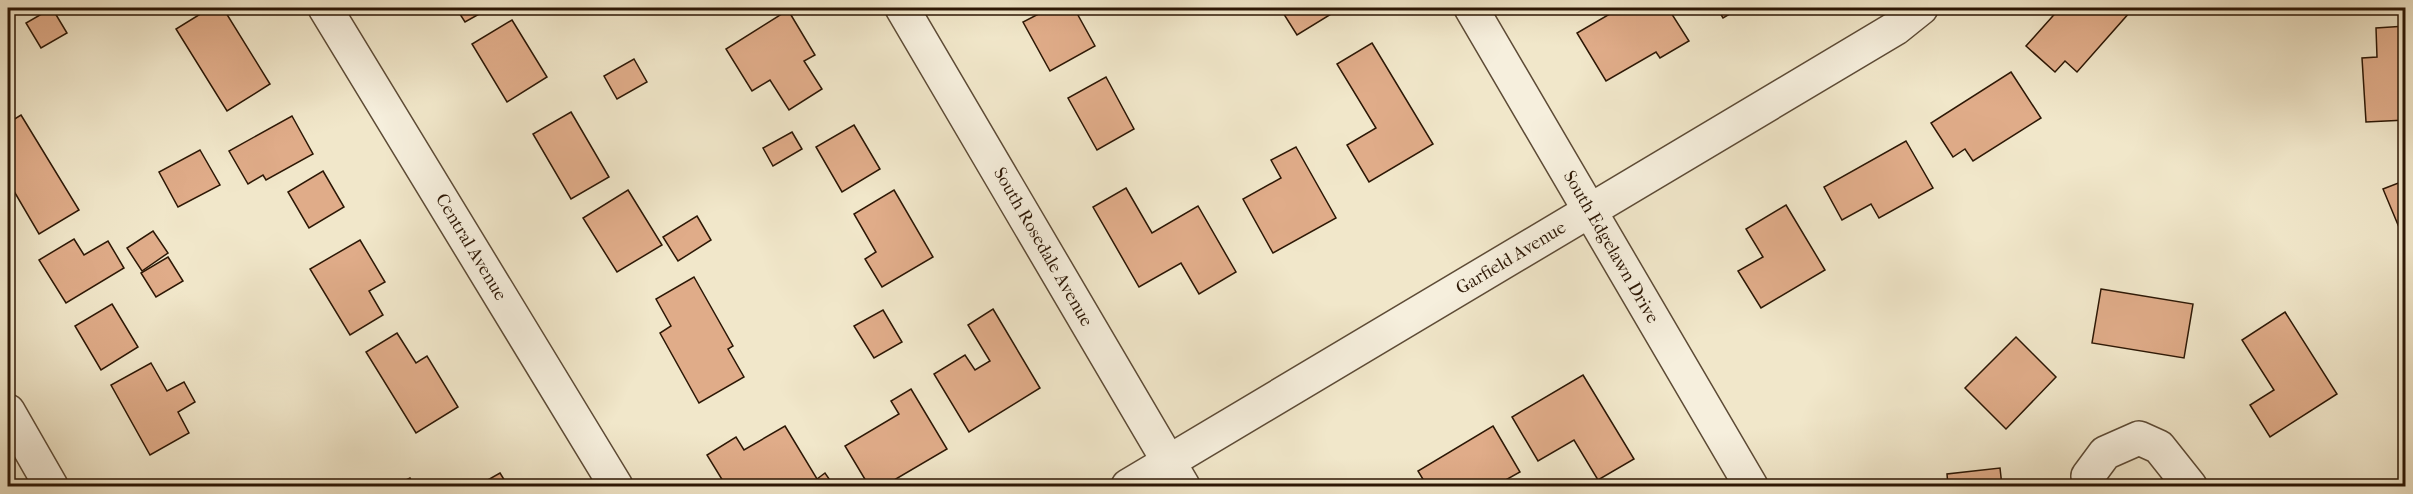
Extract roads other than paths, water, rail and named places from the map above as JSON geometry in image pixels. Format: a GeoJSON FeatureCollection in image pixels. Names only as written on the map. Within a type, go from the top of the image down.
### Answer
{"type":"FeatureCollection","features":[{"type":"Feature","properties":{"kind":"street","name":"Central Avenue"},"geometry":{"type":"LineString","coordinates":[[326,8],[616,486]]}},
{"type":"Feature","properties":{"kind":"street","name":"South Rosedale Avenue"},"geometry":{"type":"LineString","coordinates":[[902,8],[1176,474]]}},
{"type":"Feature","properties":{"kind":"street","name":"South Edgelawn Drive"},"geometry":{"type":"LineString","coordinates":[[1471,8],[1750,486]]}},
{"type":"Feature","properties":{"kind":"street","name":"Garfield Avenue"},"geometry":{"type":"LineString","coordinates":[[1128,486],[1176,474],[1590,210],[1896,28],[1922,8]]}},
{"type":"Feature","properties":{"kind":"street"},"geometry":{"type":"LineString","coordinates":[[8,411],[51,486]]}},
{"type":"Feature","properties":{"kind":"street"},"geometry":{"type":"LineString","coordinates":[[2090,486],[2088,476],[2105,453],[2139,438],[2159,447],[2190,486]]}}]}
